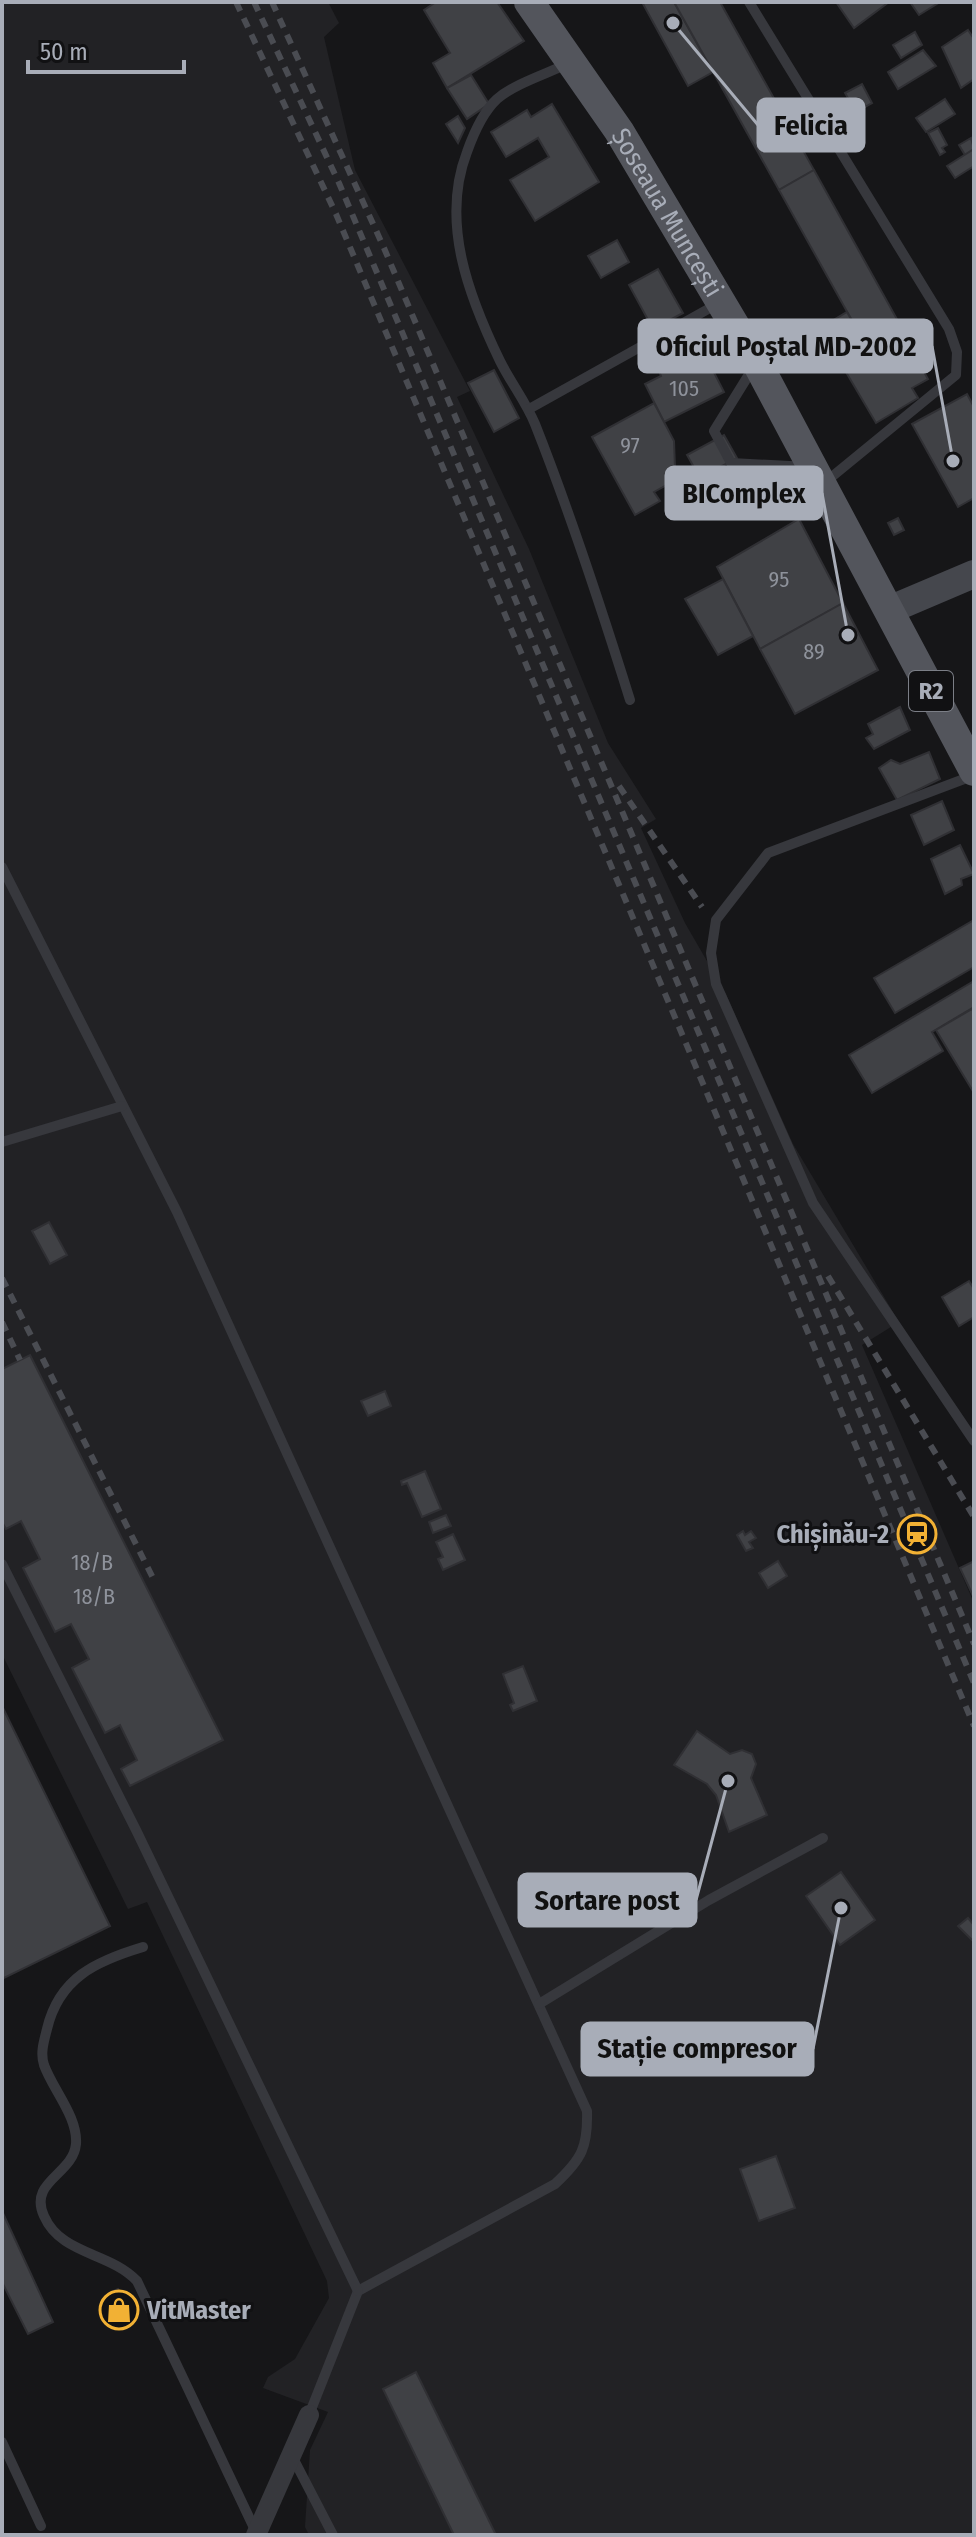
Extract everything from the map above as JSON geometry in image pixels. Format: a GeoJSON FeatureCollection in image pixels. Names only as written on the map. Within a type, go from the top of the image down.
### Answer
{"type":"FeatureCollection","features":[{"type":"Feature","properties":{"kind":"main road","name":"Șoseaua Muncești"},"geometry":{"type":"LineString","coordinates":[[529,2],[619,131],[757,363],[974,773]]}},
{"type":"Feature","properties":{"kind":"street"},"geometry":{"type":"LineString","coordinates":[[889,610],[974,574]]}},
{"type":"Feature","properties":{"kind":"street"},"geometry":{"type":"LineString","coordinates":[[257,2534],[309,2415]]}},
{"type":"Feature","properties":{"kind":"lane"},"geometry":{"type":"LineString","coordinates":[[749,2],[949,329],[957,352],[956,375],[818,476],[731,463],[714,431],[757,363]]}},
{"type":"Feature","properties":{"kind":"lane"},"geometry":{"type":"LineString","coordinates":[[571,62],[497,99],[471,142],[460,171],[456,198],[460,257],[501,363],[529,409],[579,536],[630,700]]}},
{"type":"Feature","properties":{"kind":"lane"},"geometry":{"type":"LineString","coordinates":[[529,409],[721,302]]}},
{"type":"Feature","properties":{"kind":"lane"},"geometry":{"type":"LineString","coordinates":[[974,773],[768,853],[716,920],[711,953],[716,984],[813,1203],[974,1441]]}},
{"type":"Feature","properties":{"kind":"lane"},"geometry":{"type":"LineString","coordinates":[[2,867],[177,1212],[587,2111],[588,2141],[575,2165],[555,2184],[358,2291],[309,2415]]}},
{"type":"Feature","properties":{"kind":"lane"},"geometry":{"type":"LineString","coordinates":[[2,1142],[122,1106]]}},
{"type":"Feature","properties":{"kind":"lane"},"geometry":{"type":"LineString","coordinates":[[2,1564],[137,1832],[358,2291]]}},
{"type":"Feature","properties":{"kind":"lane"},"geometry":{"type":"LineString","coordinates":[[539,2004],[709,1900],[823,1838]]}},
{"type":"Feature","properties":{"kind":"lane"},"geometry":{"type":"LineString","coordinates":[[143,1947],[119,1954],[68,1984],[50,2017],[42,2055],[75,2132],[76,2147],[69,2162],[42,2189],[39,2202],[53,2230],[68,2244],[125,2268],[137,2281],[257,2534]]}},
{"type":"Feature","properties":{"kind":"lane"},"geometry":{"type":"LineString","coordinates":[[2,2442],[41,2526]]}},
{"type":"Feature","properties":{"kind":"lane"},"geometry":{"type":"LineString","coordinates":[[292,2456],[333,2535]]}},
{"type":"Feature","properties":{"kind":"shaded area"},"geometry":{"type":"Polygon","coordinates":[[[2,2],[328,2],[339,23],[324,37],[355,170],[470,391],[457,397],[529,549],[608,743],[656,819],[641,828],[685,923],[726,994],[793,1144],[899,1322],[862,1345],[974,1603],[974,2535],[309,2535],[305,2527],[310,2450],[328,2412],[263,2388],[268,2377],[295,2359],[329,2298],[327,2281],[147,1902],[128,1909],[2,1654],[2,2]]]}},
{"type":"Feature","properties":{"kind":"building"},"geometry":{"type":"Polygon","coordinates":[[[436,2],[497,2],[524,41],[447,88],[433,63],[450,53],[424,10],[436,2]]]}},
{"type":"Feature","properties":{"kind":"building"},"geometry":{"type":"Polygon","coordinates":[[[642,2],[674,2],[713,72],[688,86],[642,2]]]}},
{"type":"Feature","properties":{"kind":"building"},"geometry":{"type":"Polygon","coordinates":[[[674,2],[720,2],[814,170],[779,190],[674,2]]]}},
{"type":"Feature","properties":{"kind":"building"},"geometry":{"type":"Polygon","coordinates":[[[836,2],[889,2],[854,28],[836,2]]]}},
{"type":"Feature","properties":{"kind":"building"},"geometry":{"type":"Polygon","coordinates":[[[910,2],[940,2],[919,15],[910,2]]]}},
{"type":"Feature","properties":{"kind":"building"},"geometry":{"type":"Polygon","coordinates":[[[968,30],[974,39],[974,79],[961,88],[942,47],[968,30]]]}},
{"type":"Feature","properties":{"kind":"building"},"geometry":{"type":"Polygon","coordinates":[[[915,32],[922,45],[901,58],[893,45],[915,32]]]}},
{"type":"Feature","properties":{"kind":"building"},"geometry":{"type":"Polygon","coordinates":[[[923,50],[936,66],[898,89],[888,72],[923,50]]]}},
{"type":"Feature","properties":{"kind":"building"},"geometry":{"type":"Polygon","coordinates":[[[471,75],[489,104],[467,119],[447,88],[471,75]]]}},
{"type":"Feature","properties":{"kind":"building"},"geometry":{"type":"Polygon","coordinates":[[[862,84],[872,103],[856,112],[845,93],[862,84]]]}},
{"type":"Feature","properties":{"kind":"building"},"geometry":{"type":"Polygon","coordinates":[[[945,99],[955,114],[926,132],[916,118],[945,99]]]}},
{"type":"Feature","properties":{"kind":"building"},"geometry":{"type":"Polygon","coordinates":[[[552,104],[599,182],[535,221],[510,180],[549,157],[538,138],[506,157],[491,132],[527,110],[531,117],[552,104]]]}},
{"type":"Feature","properties":{"kind":"building"},"geometry":{"type":"Polygon","coordinates":[[[458,116],[465,128],[458,143],[446,124],[458,116]]]}},
{"type":"Feature","properties":{"kind":"building"},"geometry":{"type":"Polygon","coordinates":[[[938,128],[947,145],[940,155],[928,133],[938,128]]]}},
{"type":"Feature","properties":{"kind":"building"},"geometry":{"type":"Polygon","coordinates":[[[971,138],[974,149],[965,155],[959,145],[971,138]]]}},
{"type":"Feature","properties":{"kind":"building"},"geometry":{"type":"Polygon","coordinates":[[[974,149],[974,166],[955,178],[947,166],[974,149]]]}},
{"type":"Feature","properties":{"kind":"building"},"geometry":{"type":"Polygon","coordinates":[[[814,170],[913,348],[878,367],[779,190],[814,170]]]}},
{"type":"Feature","properties":{"kind":"building"},"geometry":{"type":"Polygon","coordinates":[[[617,240],[629,262],[601,278],[588,256],[617,240]]]}},
{"type":"Feature","properties":{"kind":"building"},"geometry":{"type":"Polygon","coordinates":[[[658,269],[683,313],[653,329],[629,285],[658,269]]]}},
{"type":"Feature","properties":{"kind":"building"},"geometry":{"type":"Polygon","coordinates":[[[847,312],[878,367],[911,349],[928,379],[912,388],[918,398],[876,423],[820,328],[847,312]]]}},
{"type":"Feature","properties":{"kind":"building"},"geometry":{"type":"Polygon","coordinates":[[[701,347],[724,392],[664,422],[645,384],[661,376],[658,368],[701,347]]]}},
{"type":"Feature","properties":{"kind":"building"},"geometry":{"type":"Polygon","coordinates":[[[494,370],[519,418],[494,432],[468,383],[494,370]]]}},
{"type":"Feature","properties":{"kind":"building"},"geometry":{"type":"Polygon","coordinates":[[[967,394],[974,407],[974,498],[958,507],[912,424],[967,394]]]}},
{"type":"Feature","properties":{"kind":"building"},"geometry":{"type":"Polygon","coordinates":[[[654,403],[674,441],[675,468],[665,474],[670,483],[654,492],[660,501],[635,515],[592,437],[654,403]]]}},
{"type":"Feature","properties":{"kind":"building"},"geometry":{"type":"Polygon","coordinates":[[[724,435],[737,458],[700,478],[687,455],[724,435]]]}},
{"type":"Feature","properties":{"kind":"building"},"geometry":{"type":"Polygon","coordinates":[[[898,518],[904,530],[894,535],[888,523],[898,518]]]}},
{"type":"Feature","properties":{"kind":"building"},"geometry":{"type":"Polygon","coordinates":[[[799,519],[843,603],[760,649],[717,567],[799,519]]]}},
{"type":"Feature","properties":{"kind":"building"},"geometry":{"type":"Polygon","coordinates":[[[723,579],[753,636],[718,655],[685,599],[723,579]]]}},
{"type":"Feature","properties":{"kind":"building"},"geometry":{"type":"Polygon","coordinates":[[[843,603],[878,670],[795,714],[760,649],[843,603]]]}},
{"type":"Feature","properties":{"kind":"building"},"geometry":{"type":"Polygon","coordinates":[[[900,707],[910,730],[874,749],[866,738],[873,734],[868,724],[900,707]]]}},
{"type":"Feature","properties":{"kind":"building"},"geometry":{"type":"Polygon","coordinates":[[[929,752],[940,779],[897,800],[879,768],[891,760],[900,764],[929,752]]]}},
{"type":"Feature","properties":{"kind":"building"},"geometry":{"type":"Polygon","coordinates":[[[942,801],[954,830],[924,845],[911,815],[942,801]]]}},
{"type":"Feature","properties":{"kind":"building"},"geometry":{"type":"Polygon","coordinates":[[[960,845],[974,874],[961,879],[962,885],[945,894],[931,859],[960,845]]]}},
{"type":"Feature","properties":{"kind":"building"},"geometry":{"type":"Polygon","coordinates":[[[974,920],[974,967],[895,1013],[874,978],[974,920]]]}},
{"type":"Feature","properties":{"kind":"building"},"geometry":{"type":"Polygon","coordinates":[[[974,981],[974,1007],[932,1032],[943,1051],[872,1093],[849,1055],[974,981]]]}},
{"type":"Feature","properties":{"kind":"building"},"geometry":{"type":"Polygon","coordinates":[[[972,1009],[974,1013],[974,1093],[936,1030],[972,1009]]]}},
{"type":"Feature","properties":{"kind":"building"},"geometry":{"type":"Polygon","coordinates":[[[49,1222],[67,1255],[50,1264],[32,1231],[49,1222]]]}},
{"type":"Feature","properties":{"kind":"building"},"geometry":{"type":"Polygon","coordinates":[[[969,1281],[974,1289],[974,1317],[959,1326],[942,1297],[969,1281]]]}},
{"type":"Feature","properties":{"kind":"building"},"geometry":{"type":"Polygon","coordinates":[[[30,1355],[223,1740],[130,1786],[121,1769],[137,1760],[120,1725],[105,1733],[72,1668],[89,1659],[71,1624],[55,1632],[23,1568],[40,1559],[21,1521],[6,1529],[2,1522],[2,1369],[30,1355]]]}},
{"type":"Feature","properties":{"kind":"building"},"geometry":{"type":"Polygon","coordinates":[[[385,1391],[391,1406],[368,1416],[361,1401],[385,1391]]]}},
{"type":"Feature","properties":{"kind":"building"},"geometry":{"type":"Polygon","coordinates":[[[425,1471],[441,1509],[422,1517],[407,1483],[402,1485],[401,1481],[425,1471]]]}},
{"type":"Feature","properties":{"kind":"building"},"geometry":{"type":"Polygon","coordinates":[[[446,1515],[451,1526],[433,1533],[429,1522],[446,1515]]]}},
{"type":"Feature","properties":{"kind":"building"},"geometry":{"type":"Polygon","coordinates":[[[743,1531],[745,1535],[751,1531],[756,1538],[749,1542],[753,1548],[746,1551],[737,1535],[743,1531]]]}},
{"type":"Feature","properties":{"kind":"building"},"geometry":{"type":"Polygon","coordinates":[[[453,1534],[465,1560],[443,1570],[438,1559],[443,1557],[436,1542],[453,1534]]]}},
{"type":"Feature","properties":{"kind":"building"},"geometry":{"type":"Polygon","coordinates":[[[778,1561],[787,1576],[768,1588],[759,1573],[778,1561]]]}},
{"type":"Feature","properties":{"kind":"building"},"geometry":{"type":"Polygon","coordinates":[[[974,1561],[974,1598],[960,1568],[974,1561]]]}},
{"type":"Feature","properties":{"kind":"building"},"geometry":{"type":"Polygon","coordinates":[[[523,1666],[537,1701],[513,1711],[510,1705],[514,1703],[503,1674],[523,1666]]]}},
{"type":"Feature","properties":{"kind":"building"},"geometry":{"type":"Polygon","coordinates":[[[2,1706],[110,1926],[2,1979],[2,1706]]]}},
{"type":"Feature","properties":{"kind":"building"},"geometry":{"type":"Polygon","coordinates":[[[697,1731],[730,1754],[742,1750],[752,1754],[756,1764],[751,1778],[767,1815],[729,1832],[716,1795],[707,1784],[674,1765],[697,1731]]]}},
{"type":"Feature","properties":{"kind":"building"},"geometry":{"type":"Polygon","coordinates":[[[841,1872],[875,1920],[840,1945],[806,1896],[841,1872]]]}},
{"type":"Feature","properties":{"kind":"building"},"geometry":{"type":"Polygon","coordinates":[[[968,1918],[974,1925],[974,1942],[958,1926],[968,1918]]]}},
{"type":"Feature","properties":{"kind":"building"},"geometry":{"type":"Polygon","coordinates":[[[776,2156],[795,2208],[759,2221],[740,2169],[776,2156]]]}},
{"type":"Feature","properties":{"kind":"building"},"geometry":{"type":"Polygon","coordinates":[[[2,2211],[53,2322],[28,2334],[2,2282],[2,2211]]]}},
{"type":"Feature","properties":{"kind":"building"},"geometry":{"type":"Polygon","coordinates":[[[118,2289],[130,2313],[114,2321],[104,2301],[111,2298],[109,2293],[118,2289]]]}},
{"type":"Feature","properties":{"kind":"building"},"geometry":{"type":"Polygon","coordinates":[[[416,2372],[496,2535],[454,2535],[383,2389],[416,2372]]]}},
{"type":"Feature","properties":{"kind":"railway"},"geometry":{"type":"LineString","coordinates":[[236,2],[336,214],[974,1726]]}},
{"type":"Feature","properties":{"kind":"railway"},"geometry":{"type":"LineString","coordinates":[[254,2],[339,183],[974,1683]]}},
{"type":"Feature","properties":{"kind":"railway"},"geometry":{"type":"LineString","coordinates":[[272,2],[384,248],[974,1644]]}},
{"type":"Feature","properties":{"kind":"railway"},"geometry":{"type":"LineString","coordinates":[[619,786],[702,907]]}},
{"type":"Feature","properties":{"kind":"railway"},"geometry":{"type":"LineString","coordinates":[[828,1276],[974,1517]]}},
{"type":"Feature","properties":{"kind":"railway"},"geometry":{"type":"LineString","coordinates":[[2,1278],[153,1578]]}},
{"type":"Feature","properties":{"kind":"railway"},"geometry":{"type":"LineString","coordinates":[[2,1322],[20,1360]]}},
{"type":"Feature","properties":{"kind":"place","name":"Felicia"},"geometry":{"type":"Point","coordinates":[673,23]}},
{"type":"Feature","properties":{"kind":"place","name":"Oficiul Poștal MD-2002"},"geometry":{"type":"Point","coordinates":[953,461]}},
{"type":"Feature","properties":{"kind":"place","name":"BIComplex"},"geometry":{"type":"Point","coordinates":[848,635]}},
{"type":"Feature","properties":{"kind":"place","name":"Chișinău-2"},"geometry":{"type":"Point","coordinates":[917,1534]}},
{"type":"Feature","properties":{"kind":"place","name":"Sortare post"},"geometry":{"type":"Point","coordinates":[728,1781]}},
{"type":"Feature","properties":{"kind":"place","name":"Stație compresor"},"geometry":{"type":"Point","coordinates":[841,1908]}},
{"type":"Feature","properties":{"kind":"place","name":"VitMaster"},"geometry":{"type":"Point","coordinates":[119,2310]}}]}
